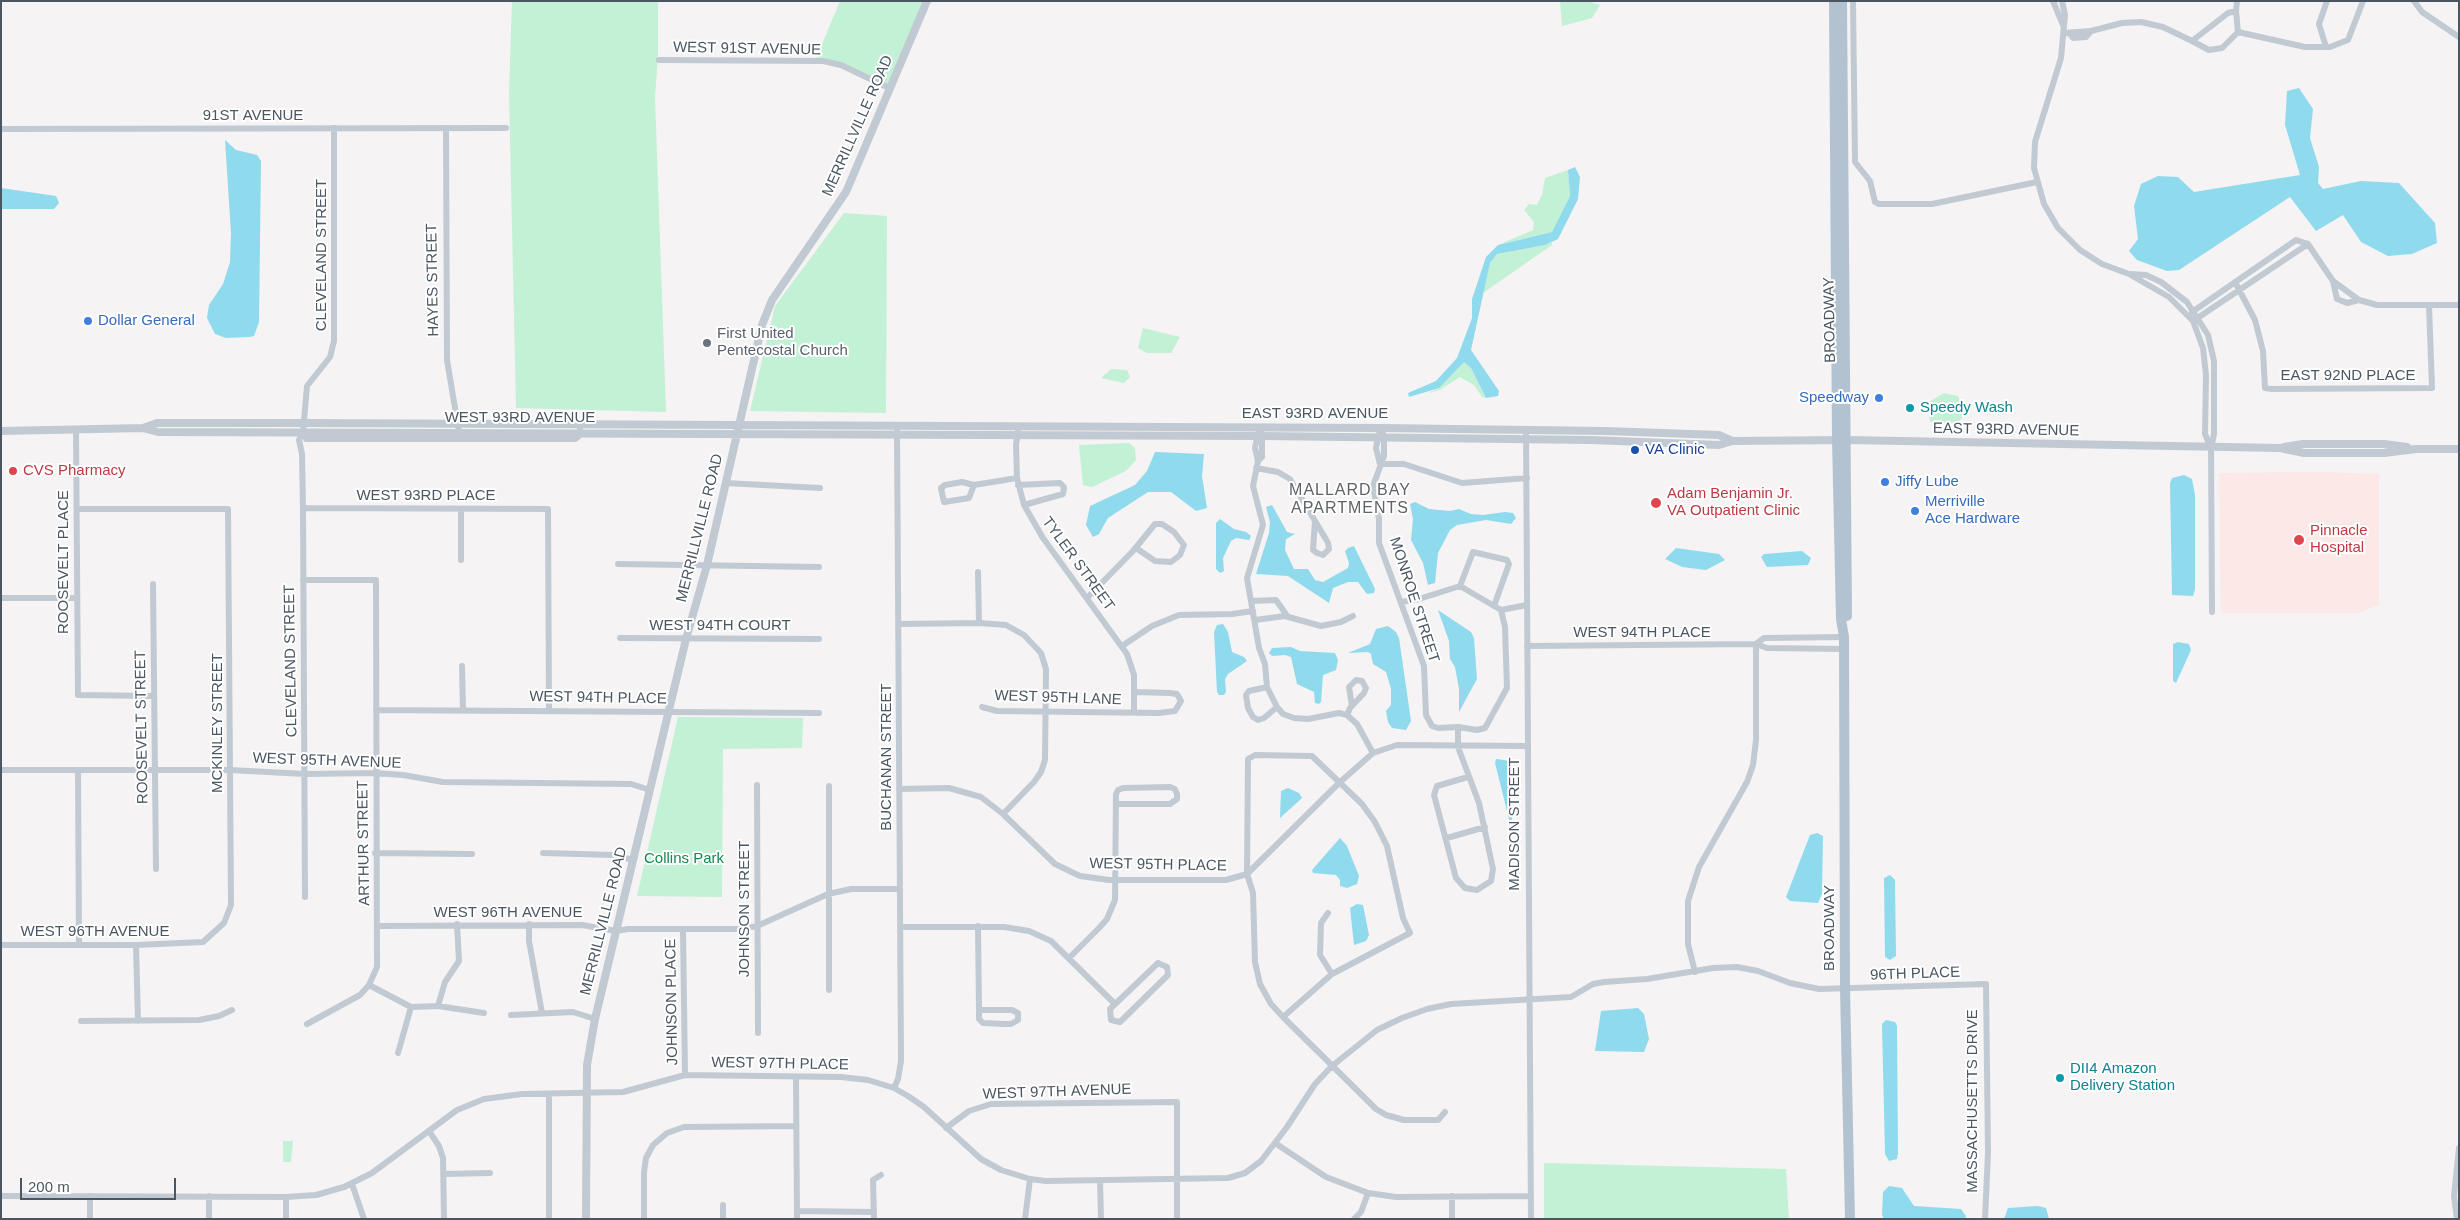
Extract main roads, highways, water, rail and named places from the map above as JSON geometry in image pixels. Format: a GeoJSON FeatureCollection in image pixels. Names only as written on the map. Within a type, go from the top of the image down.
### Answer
{"type":"FeatureCollection","features":[{"type":"Feature","properties":{"kind":"main road","name":"BROADWAY"},"geometry":{"type":"LineString","coordinates":[[1834,1],[1847,619],[1844,637],[1845,988],[1850,1219]]}},
{"type":"Feature","properties":{"kind":"main road","name":"BROADWAY"},"geometry":{"type":"LineString","coordinates":[[1842,1],[1842,440]]}},
{"type":"Feature","properties":{"kind":"water"},"geometry":{"type":"Polygon","coordinates":[[[2299,88],[2313,109],[2310,138],[2319,167],[2318,183],[2323,189],[2361,181],[2399,183],[2435,223],[2437,243],[2412,254],[2388,256],[2361,242],[2343,215],[2316,231],[2290,197],[2179,270],[2167,271],[2137,260],[2129,251],[2138,239],[2134,206],[2141,184],[2158,176],[2178,177],[2194,192],[2300,175],[2285,125],[2287,91],[2299,88]]]}},
{"type":"Feature","properties":{"kind":"water"},"geometry":{"type":"Polygon","coordinates":[[[225,140],[236,150],[257,155],[261,161],[259,322],[254,336],[249,337],[226,338],[215,334],[207,318],[209,305],[223,284],[230,262],[231,233],[225,140]]]}},
{"type":"Feature","properties":{"kind":"water"},"geometry":{"type":"Polygon","coordinates":[[[1575,167],[1580,177],[1578,199],[1558,239],[1545,245],[1497,254],[1490,263],[1471,350],[1499,391],[1498,396],[1486,398],[1471,368],[1464,362],[1439,388],[1409,397],[1408,393],[1436,381],[1457,358],[1472,318],[1472,299],[1486,257],[1498,245],[1552,232],[1570,196],[1568,170],[1575,167]]]}},
{"type":"Feature","properties":{"kind":"water"},"geometry":{"type":"Polygon","coordinates":[[[1,188],[56,196],[59,203],[54,209],[1,209],[1,188]]]}},
{"type":"Feature","properties":{"kind":"water"},"geometry":{"type":"Polygon","coordinates":[[[1155,452],[1204,454],[1202,476],[1207,508],[1196,511],[1171,492],[1148,492],[1108,518],[1099,534],[1093,537],[1086,525],[1090,506],[1135,485],[1147,471],[1155,452]]]}},
{"type":"Feature","properties":{"kind":"water"},"geometry":{"type":"Polygon","coordinates":[[[2184,475],[2192,479],[2195,495],[2195,589],[2193,596],[2172,595],[2170,483],[2172,478],[2184,475]]]}},
{"type":"Feature","properties":{"kind":"water"},"geometry":{"type":"Polygon","coordinates":[[[1415,502],[1429,509],[1450,511],[1459,509],[1471,514],[1483,515],[1505,512],[1513,513],[1516,518],[1511,524],[1486,520],[1457,525],[1450,530],[1438,553],[1435,583],[1428,585],[1423,563],[1411,540],[1413,519],[1410,504],[1415,502]]]}},
{"type":"Feature","properties":{"kind":"water"},"geometry":{"type":"Polygon","coordinates":[[[1272,505],[1287,532],[1295,534],[1286,539],[1285,550],[1294,569],[1308,569],[1315,580],[1323,582],[1348,568],[1349,563],[1345,551],[1354,546],[1375,589],[1374,593],[1367,594],[1358,582],[1348,582],[1333,588],[1329,603],[1288,576],[1256,574],[1269,533],[1270,522],[1266,507],[1272,505]]]}},
{"type":"Feature","properties":{"kind":"water"},"geometry":{"type":"Polygon","coordinates":[[[1220,519],[1234,529],[1246,532],[1251,536],[1249,540],[1236,538],[1231,541],[1223,558],[1224,571],[1220,573],[1216,569],[1216,523],[1220,519]]]}},
{"type":"Feature","properties":{"kind":"water"},"geometry":{"type":"Polygon","coordinates":[[[1676,548],[1719,554],[1725,560],[1706,570],[1682,567],[1665,559],[1676,548]]]}},
{"type":"Feature","properties":{"kind":"water"},"geometry":{"type":"Polygon","coordinates":[[[1802,551],[1811,558],[1808,565],[1767,567],[1761,557],[1764,554],[1802,551]]]}},
{"type":"Feature","properties":{"kind":"water"},"geometry":{"type":"Polygon","coordinates":[[[1438,610],[1471,632],[1474,638],[1477,679],[1459,712],[1459,689],[1455,667],[1450,659],[1449,641],[1438,610]]]}},
{"type":"Feature","properties":{"kind":"water"},"geometry":{"type":"Polygon","coordinates":[[[1223,624],[1228,632],[1232,652],[1244,657],[1247,661],[1228,674],[1225,679],[1226,692],[1224,695],[1219,695],[1217,692],[1214,632],[1217,625],[1223,624]]]}},
{"type":"Feature","properties":{"kind":"water"},"geometry":{"type":"Polygon","coordinates":[[[1388,626],[1396,632],[1399,638],[1411,721],[1406,730],[1392,728],[1388,722],[1386,711],[1391,705],[1391,689],[1386,672],[1373,664],[1371,654],[1368,652],[1348,653],[1370,644],[1376,629],[1388,626]]]}},
{"type":"Feature","properties":{"kind":"water"},"geometry":{"type":"Polygon","coordinates":[[[2178,642],[2189,644],[2191,650],[2176,683],[2173,681],[2173,644],[2178,642]]]}},
{"type":"Feature","properties":{"kind":"water"},"geometry":{"type":"Polygon","coordinates":[[[1291,647],[1300,651],[1335,653],[1338,660],[1336,670],[1323,675],[1321,702],[1319,704],[1315,703],[1314,692],[1297,684],[1291,657],[1285,655],[1272,656],[1269,653],[1272,648],[1291,647]]]}},
{"type":"Feature","properties":{"kind":"water"},"geometry":{"type":"Polygon","coordinates":[[[1496,759],[1512,761],[1512,823],[1510,823],[1495,763],[1496,759]]]}},
{"type":"Feature","properties":{"kind":"water"},"geometry":{"type":"Polygon","coordinates":[[[1288,788],[1299,793],[1302,798],[1280,818],[1281,791],[1288,788]]]}},
{"type":"Feature","properties":{"kind":"water"},"geometry":{"type":"Polygon","coordinates":[[[1817,833],[1823,836],[1822,894],[1818,903],[1790,901],[1786,897],[1810,835],[1817,833]]]}},
{"type":"Feature","properties":{"kind":"water"},"geometry":{"type":"Polygon","coordinates":[[[1340,838],[1347,846],[1359,876],[1357,884],[1347,888],[1340,886],[1340,880],[1336,875],[1313,873],[1312,870],[1340,838]]]}},
{"type":"Feature","properties":{"kind":"water"},"geometry":{"type":"Polygon","coordinates":[[[1890,875],[1895,880],[1896,956],[1890,960],[1885,957],[1884,878],[1890,875]]]}},
{"type":"Feature","properties":{"kind":"water"},"geometry":{"type":"Polygon","coordinates":[[[1357,904],[1363,905],[1369,935],[1366,941],[1354,945],[1350,908],[1357,904]]]}},
{"type":"Feature","properties":{"kind":"water"},"geometry":{"type":"Polygon","coordinates":[[[1638,1008],[1644,1014],[1649,1039],[1644,1052],[1595,1051],[1601,1011],[1638,1008]]]}},
{"type":"Feature","properties":{"kind":"water"},"geometry":{"type":"Polygon","coordinates":[[[1886,1020],[1895,1022],[1897,1026],[1898,1153],[1897,1159],[1889,1161],[1885,1154],[1882,1024],[1886,1020]]]}},
{"type":"Feature","properties":{"kind":"water"},"geometry":{"type":"Polygon","coordinates":[[[1889,1186],[1902,1188],[1914,1206],[1961,1209],[1966,1216],[1965,1219],[1884,1219],[1882,1215],[1883,1192],[1889,1186]]]}},
{"type":"Feature","properties":{"kind":"water"},"geometry":{"type":"Polygon","coordinates":[[[2038,1206],[2046,1208],[2049,1219],[2004,1219],[2008,1208],[2038,1206]]]}},
{"type":"Feature","properties":{"kind":"place","name":"Dollar General"},"geometry":{"type":"Point","coordinates":[88,321]}},
{"type":"Feature","properties":{"kind":"place","name":"First United Pentecostal Church"},"geometry":{"type":"Point","coordinates":[707,343]}},
{"type":"Feature","properties":{"kind":"place","name":"Speedway"},"geometry":{"type":"Point","coordinates":[1879,398]}},
{"type":"Feature","properties":{"kind":"place","name":"Speedy Wash"},"geometry":{"type":"Point","coordinates":[1910,408]}},
{"type":"Feature","properties":{"kind":"place","name":"VA Clinic"},"geometry":{"type":"Point","coordinates":[1635,450]}},
{"type":"Feature","properties":{"kind":"place","name":"CVS Pharmacy"},"geometry":{"type":"Point","coordinates":[13,471]}},
{"type":"Feature","properties":{"kind":"place","name":"Jiffy Lube"},"geometry":{"type":"Point","coordinates":[1885,482]}},
{"type":"Feature","properties":{"kind":"place","name":"Adam Benjamin Jr. VA Outpatient Clinic"},"geometry":{"type":"Point","coordinates":[1656,503]}},
{"type":"Feature","properties":{"kind":"place","name":"Merriville Ace Hardware"},"geometry":{"type":"Point","coordinates":[1915,511]}},
{"type":"Feature","properties":{"kind":"place","name":"Pinnacle Hospital"},"geometry":{"type":"Point","coordinates":[2299,540]}},
{"type":"Feature","properties":{"kind":"place","name":"DII4 Amazon Delivery Station"},"geometry":{"type":"Point","coordinates":[2060,1078]}},
{"type":"Feature","properties":{"kind":"district","name":"MALLARD BAY APARTMENTS"},"geometry":{"type":"Point","coordinates":[1350,500]}},
{"type":"Feature","properties":{"kind":"park label","name":"Collins Park"},"geometry":{"type":"Point","coordinates":[684,859]}}]}
